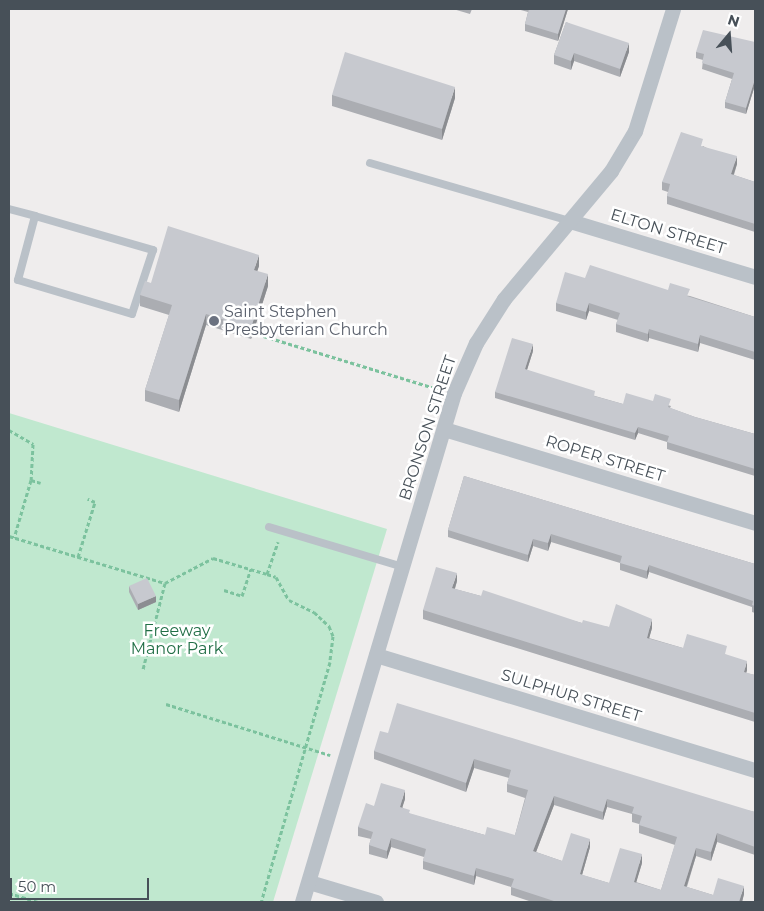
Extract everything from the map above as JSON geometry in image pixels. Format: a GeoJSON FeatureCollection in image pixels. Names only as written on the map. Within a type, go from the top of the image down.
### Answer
{"type":"FeatureCollection","features":[{"type":"Feature","properties":{"kind":"street","name":"BRONSON STREET"},"geometry":{"type":"LineString","coordinates":[[302,902],[454,394],[476,344],[504,299],[610,171],[635,131],[673,9]]}},
{"type":"Feature","properties":{"kind":"street","name":"ELTON STREET"},"geometry":{"type":"LineString","coordinates":[[570,221],[755,277]]}},
{"type":"Feature","properties":{"kind":"street","name":"ROPER STREET"},"geometry":{"type":"LineString","coordinates":[[444,429],[755,523]]}},
{"type":"Feature","properties":{"kind":"street","name":"SULPHUR STREET"},"geometry":{"type":"LineString","coordinates":[[376,655],[755,770]]}},
{"type":"Feature","properties":{"kind":"street"},"geometry":{"type":"LineString","coordinates":[[308,882],[376,902]]}},
{"type":"Feature","properties":{"kind":"lane"},"geometry":{"type":"LineString","coordinates":[[370,163],[570,221]]}},
{"type":"Feature","properties":{"kind":"lane"},"geometry":{"type":"LineString","coordinates":[[9,209],[35,216],[153,250],[132,314],[18,280],[35,216]]}},
{"type":"Feature","properties":{"kind":"lane"},"geometry":{"type":"LineString","coordinates":[[270,527],[402,567]]}},
{"type":"Feature","properties":{"kind":"path"},"geometry":{"type":"LineString","coordinates":[[257,334],[454,394]]}},
{"type":"Feature","properties":{"kind":"path"},"geometry":{"type":"LineString","coordinates":[[9,430],[33,444],[31,480],[14,538]]}},
{"type":"Feature","properties":{"kind":"path"},"geometry":{"type":"LineString","coordinates":[[31,480],[41,483]]}},
{"type":"Feature","properties":{"kind":"path"},"geometry":{"type":"LineString","coordinates":[[78,557],[95,502],[88,499]]}},
{"type":"Feature","properties":{"kind":"path"},"geometry":{"type":"LineString","coordinates":[[267,574],[282,530]]}},
{"type":"Feature","properties":{"kind":"path"},"geometry":{"type":"LineString","coordinates":[[9,536],[165,584],[213,558],[276,577],[289,600],[314,612],[329,626],[333,636],[330,662],[303,746],[261,902]]}},
{"type":"Feature","properties":{"kind":"path"},"geometry":{"type":"LineString","coordinates":[[224,590],[242,596],[251,569]]}},
{"type":"Feature","properties":{"kind":"path"},"geometry":{"type":"LineString","coordinates":[[143,669],[165,584]]}},
{"type":"Feature","properties":{"kind":"path"},"geometry":{"type":"LineString","coordinates":[[166,704],[344,760]]}},
{"type":"Feature","properties":{"kind":"path"},"geometry":{"type":"LineString","coordinates":[[9,893],[39,902]]}},
{"type":"Feature","properties":{"kind":"green space","name":"Freeway Manor Park"},"geometry":{"type":"Polygon","coordinates":[[[9,413],[387,529],[273,902],[9,902],[9,413]]]}},
{"type":"Feature","properties":{"kind":"building"},"geometry":{"type":"Polygon","coordinates":[[[529,9],[566,9],[558,34],[525,24],[529,9]]]}},
{"type":"Feature","properties":{"kind":"building"},"geometry":{"type":"Polygon","coordinates":[[[566,22],[629,43],[620,69],[574,53],[571,61],[554,55],[566,22]]]}},
{"type":"Feature","properties":{"kind":"building"},"geometry":{"type":"Polygon","coordinates":[[[703,30],[755,42],[755,79],[746,108],[725,102],[734,73],[702,63],[704,54],[696,52],[703,30]]]}},
{"type":"Feature","properties":{"kind":"building"},"geometry":{"type":"Polygon","coordinates":[[[345,52],[455,87],[442,129],[332,95],[345,52]]]}},
{"type":"Feature","properties":{"kind":"building"},"geometry":{"type":"Polygon","coordinates":[[[681,132],[703,139],[701,146],[737,156],[731,174],[755,182],[755,224],[667,196],[670,184],[662,182],[681,132]]]}},
{"type":"Feature","properties":{"kind":"building","name":"Saint Stephen Presbyterian Church"},"geometry":{"type":"Polygon","coordinates":[[[168,226],[259,255],[254,270],[268,274],[251,328],[206,314],[179,400],[145,390],[172,305],[140,295],[145,281],[151,283],[168,226]]]}},
{"type":"Feature","properties":{"kind":"building"},"geometry":{"type":"Polygon","coordinates":[[[590,265],[668,290],[670,283],[690,289],[687,296],[755,317],[755,352],[700,335],[698,344],[649,329],[648,334],[616,324],[620,313],[589,303],[586,312],[556,303],[565,272],[585,278],[590,265]]]}},
{"type":"Feature","properties":{"kind":"building"},"geometry":{"type":"Polygon","coordinates":[[[512,338],[533,344],[525,369],[595,391],[594,396],[623,404],[626,393],[653,401],[655,394],[671,399],[668,407],[695,417],[755,434],[755,469],[667,442],[669,436],[638,427],[635,433],[495,392],[512,338]]]}},
{"type":"Feature","properties":{"kind":"building"},"geometry":{"type":"Polygon","coordinates":[[[464,476],[755,564],[755,606],[752,605],[753,601],[649,565],[647,571],[620,563],[622,556],[551,534],[548,543],[533,539],[528,555],[448,530],[464,476]]]}},
{"type":"Feature","properties":{"kind":"building"},"geometry":{"type":"Polygon","coordinates":[[[436,567],[457,573],[452,588],[481,596],[483,590],[582,623],[583,620],[609,627],[616,604],[652,619],[647,638],[683,648],[687,634],[727,646],[725,654],[747,661],[744,672],[755,675],[755,713],[423,610],[436,567]]]}},
{"type":"Feature","properties":{"kind":"building"},"geometry":{"type":"Polygon","coordinates":[[[147,578],[156,596],[138,604],[129,586],[147,578]]]}},
{"type":"Feature","properties":{"kind":"building"},"geometry":{"type":"Polygon","coordinates":[[[397,703],[755,812],[755,847],[717,833],[711,852],[696,848],[684,886],[713,895],[718,878],[744,886],[739,902],[557,902],[511,887],[514,879],[476,868],[474,876],[423,861],[426,849],[391,838],[387,851],[369,845],[373,832],[358,827],[366,803],[374,806],[381,783],[405,790],[400,807],[410,810],[409,813],[485,835],[487,827],[515,835],[528,790],[507,784],[511,770],[474,759],[466,783],[374,751],[380,731],[388,733],[397,703]],[[554,796],[533,851],[562,861],[571,833],[590,839],[580,874],[609,883],[620,848],[642,854],[634,882],[661,890],[677,837],[639,825],[642,816],[632,813],[634,807],[607,799],[603,812],[554,796]]]}},
{"type":"Feature","properties":{"kind":"place","name":"Saint Stephen Presbyterian Church"},"geometry":{"type":"Point","coordinates":[214,321]}}]}
